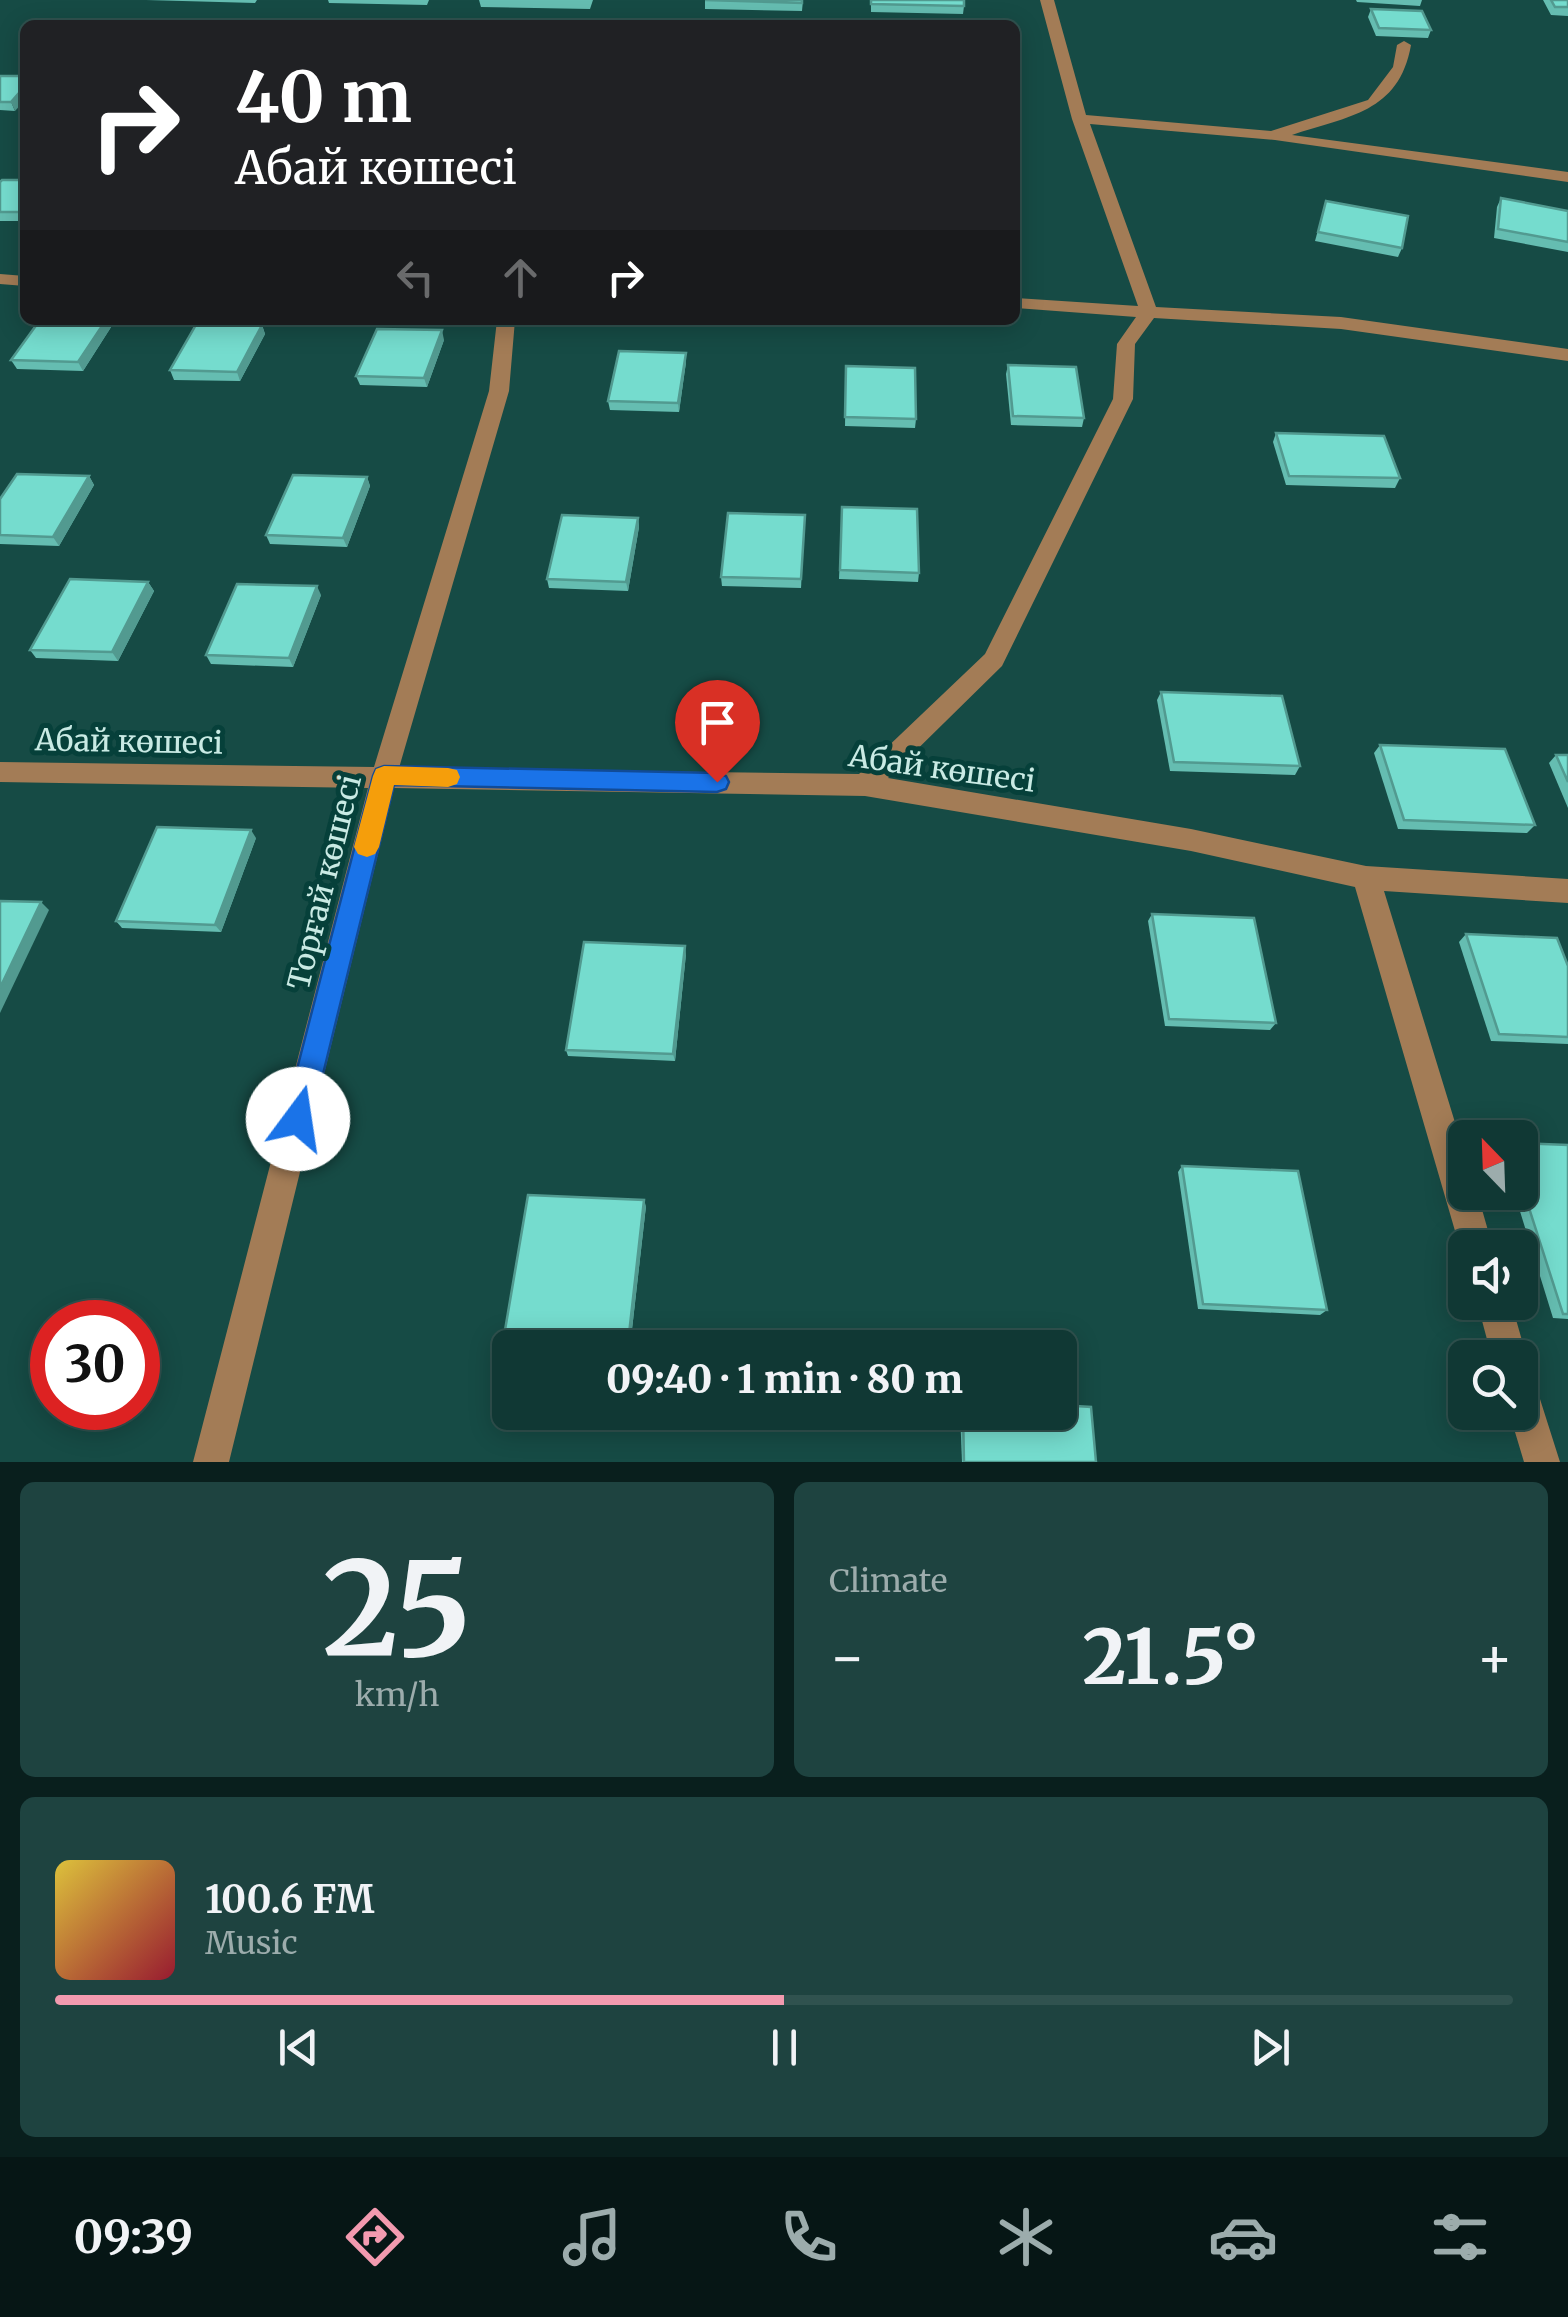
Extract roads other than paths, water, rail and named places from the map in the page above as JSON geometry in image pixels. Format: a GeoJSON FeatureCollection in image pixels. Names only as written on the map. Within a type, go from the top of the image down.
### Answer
{"type":"FeatureCollection","features":[{"type":"Feature","properties":{"kind":"street"},"geometry":{"type":"LineString","coordinates":[[1047,0],[1080,119],[1149,312]]}},
{"type":"Feature","properties":{"kind":"street"},"geometry":{"type":"LineString","coordinates":[[1272,136],[1373,104],[1400,67],[1404,45]]}},
{"type":"Feature","properties":{"kind":"street"},"geometry":{"type":"LineString","coordinates":[[1080,119],[1272,136],[1568,177]]}},
{"type":"Feature","properties":{"kind":"street"},"geometry":{"type":"LineString","coordinates":[[1020,303],[1341,323],[1568,354]]}},
{"type":"Feature","properties":{"kind":"street"},"geometry":{"type":"LineString","coordinates":[[865,786],[994,660],[1123,400],[1126,344],[1149,312]]}},
{"type":"Feature","properties":{"kind":"street","name":"Торғай көшесі"},"geometry":{"type":"LineString","coordinates":[[211,1462],[384,776],[499,391],[506,325]]}},
{"type":"Feature","properties":{"kind":"street","name":"Абай көшесі"},"geometry":{"type":"LineString","coordinates":[[0,772],[865,786],[1191,840],[1366,878],[1568,891]]}},
{"type":"Feature","properties":{"kind":"street"},"geometry":{"type":"LineString","coordinates":[[1366,878],[1472,1230]]}},
{"type":"Feature","properties":{"kind":"street"},"geometry":{"type":"LineString","coordinates":[[1532,1430],[1542,1462]]}}]}
